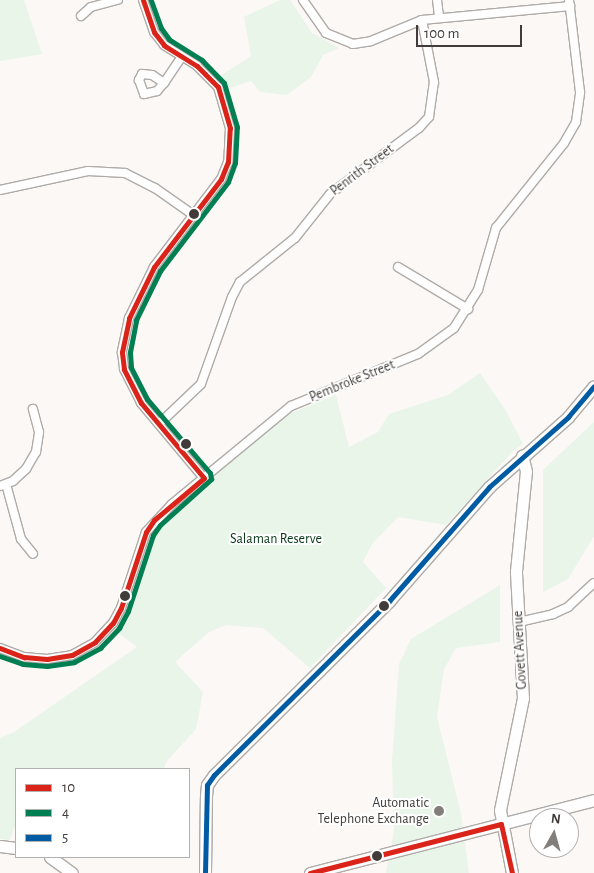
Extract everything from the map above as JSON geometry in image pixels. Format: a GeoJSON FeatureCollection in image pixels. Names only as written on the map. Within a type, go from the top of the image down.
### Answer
{"type":"FeatureCollection","features":[{"type":"Feature","properties":{"kind":"street"},"geometry":{"type":"LineString","coordinates":[[81,16],[91,7],[118,0]]}},
{"type":"Feature","properties":{"kind":"street"},"geometry":{"type":"LineString","coordinates":[[143,0],[154,32],[180,59],[197,66],[218,87],[230,128],[228,162],[221,178],[192,214],[154,267],[124,334],[122,352],[132,388],[204,478]]}},
{"type":"Feature","properties":{"kind":"street"},"geometry":{"type":"LineString","coordinates":[[303,0],[326,33],[353,44],[371,41],[422,20],[569,3]]}},
{"type":"Feature","properties":{"kind":"street"},"geometry":{"type":"LineString","coordinates":[[438,0],[439,17]]}},
{"type":"Feature","properties":{"kind":"street","name":"Pembroke Street"},"geometry":{"type":"LineString","coordinates":[[0,648],[24,657],[47,659],[72,654],[95,642],[113,623],[121,608],[146,532],[154,520],[291,406],[418,354],[444,337],[468,309],[478,290],[496,228],[564,143],[576,122],[580,92],[573,54],[569,3]]}},
{"type":"Feature","properties":{"kind":"street","name":"Penrith Street"},"geometry":{"type":"LineString","coordinates":[[159,424],[201,384],[232,297],[240,282],[252,269],[295,238],[330,194],[420,128],[429,117],[434,82],[422,20]]}},
{"type":"Feature","properties":{"kind":"street"},"geometry":{"type":"LineString","coordinates":[[164,83],[180,59]]}},
{"type":"Feature","properties":{"kind":"street"},"geometry":{"type":"LineString","coordinates":[[0,190],[88,171],[125,173],[155,188],[192,214]]}},
{"type":"Feature","properties":{"kind":"street"},"geometry":{"type":"LineString","coordinates":[[398,267],[468,309]]}},
{"type":"Feature","properties":{"kind":"street"},"geometry":{"type":"LineString","coordinates":[[204,873],[207,785],[214,774],[388,602],[489,487],[522,455],[568,417],[594,386]]}},
{"type":"Feature","properties":{"kind":"street"},"geometry":{"type":"LineString","coordinates":[[33,409],[39,432],[36,452],[26,469],[3,485],[21,539],[33,554]]}},
{"type":"Feature","properties":{"kind":"street","name":"Govett Avenue"},"geometry":{"type":"LineString","coordinates":[[512,873],[501,824],[502,798],[523,698],[516,549],[526,471],[522,455]]}},
{"type":"Feature","properties":{"kind":"street"},"geometry":{"type":"LineString","coordinates":[[519,622],[553,614],[568,607],[594,583]]}},
{"type":"Feature","properties":{"kind":"street"},"geometry":{"type":"LineString","coordinates":[[310,873],[594,800]]}},
{"type":"Feature","properties":{"kind":"street"},"geometry":{"type":"LineString","coordinates":[[0,846],[15,848]]}},
{"type":"Feature","properties":{"kind":"street"},"geometry":{"type":"LineString","coordinates":[[51,858],[72,873]]}},
{"type":"Feature","properties":{"kind":"green space"},"geometry":{"type":"Polygon","coordinates":[[[0,0],[24,0],[42,54],[0,61],[0,0]]]}},
{"type":"Feature","properties":{"kind":"green space"},"geometry":{"type":"Polygon","coordinates":[[[280,0],[290,0],[312,33],[339,48],[323,55],[311,77],[287,95],[260,92],[251,81],[224,90],[217,78],[251,56],[244,17],[280,0]]]}},
{"type":"Feature","properties":{"kind":"green space","name":"Salaman Reserve"},"geometry":{"type":"Polygon","coordinates":[[[480,373],[506,411],[523,444],[514,450],[446,525],[398,517],[372,544],[363,562],[386,588],[310,668],[263,628],[226,625],[209,632],[175,662],[203,692],[196,729],[166,762],[164,768],[15,768],[15,826],[10,840],[0,839],[0,738],[14,732],[137,647],[113,629],[143,545],[158,520],[291,413],[336,395],[349,447],[378,432],[389,414],[448,395],[480,373]]]}},
{"type":"Feature","properties":{"kind":"green space"},"geometry":{"type":"Polygon","coordinates":[[[594,422],[594,536],[568,579],[543,592],[543,470],[594,422]]]}},
{"type":"Feature","properties":{"kind":"green space"},"geometry":{"type":"Polygon","coordinates":[[[500,585],[500,642],[456,648],[444,669],[437,717],[461,814],[469,873],[386,873],[394,830],[392,762],[399,664],[411,639],[500,585]]]}},
{"type":"Feature","properties":{"kind":"transit line","name":"10"},"geometry":{"type":"LineString","coordinates":[[0,648],[24,657],[47,659],[72,655],[95,642],[113,623],[121,608],[146,532],[154,520],[204,478],[141,403],[124,369],[122,352],[129,318],[154,267],[221,179],[228,162],[230,128],[218,87],[197,66],[164,45],[154,32],[143,0]]}},
{"type":"Feature","properties":{"kind":"transit line","name":"4"},"geometry":{"type":"LineString","coordinates":[[0,656],[23,664],[47,666],[74,662],[100,648],[119,628],[128,611],[153,535],[160,525],[211,479],[210,473],[147,399],[131,367],[130,352],[136,320],[160,271],[228,182],[235,163],[237,127],[224,83],[202,60],[169,39],[161,28],[151,0]]}},
{"type":"Feature","properties":{"kind":"transit line","name":"5"},"geometry":{"type":"LineString","coordinates":[[205,873],[207,785],[214,775],[389,601],[489,487],[568,417],[594,386]]}},
{"type":"Feature","properties":{"kind":"transit line","name":"10"},"geometry":{"type":"LineString","coordinates":[[310,873],[501,824],[512,873]]}},
{"type":"Feature","properties":{"kind":"place","name":"Automatic Telephone Exchange"},"geometry":{"type":"Point","coordinates":[439,811]}}]}
